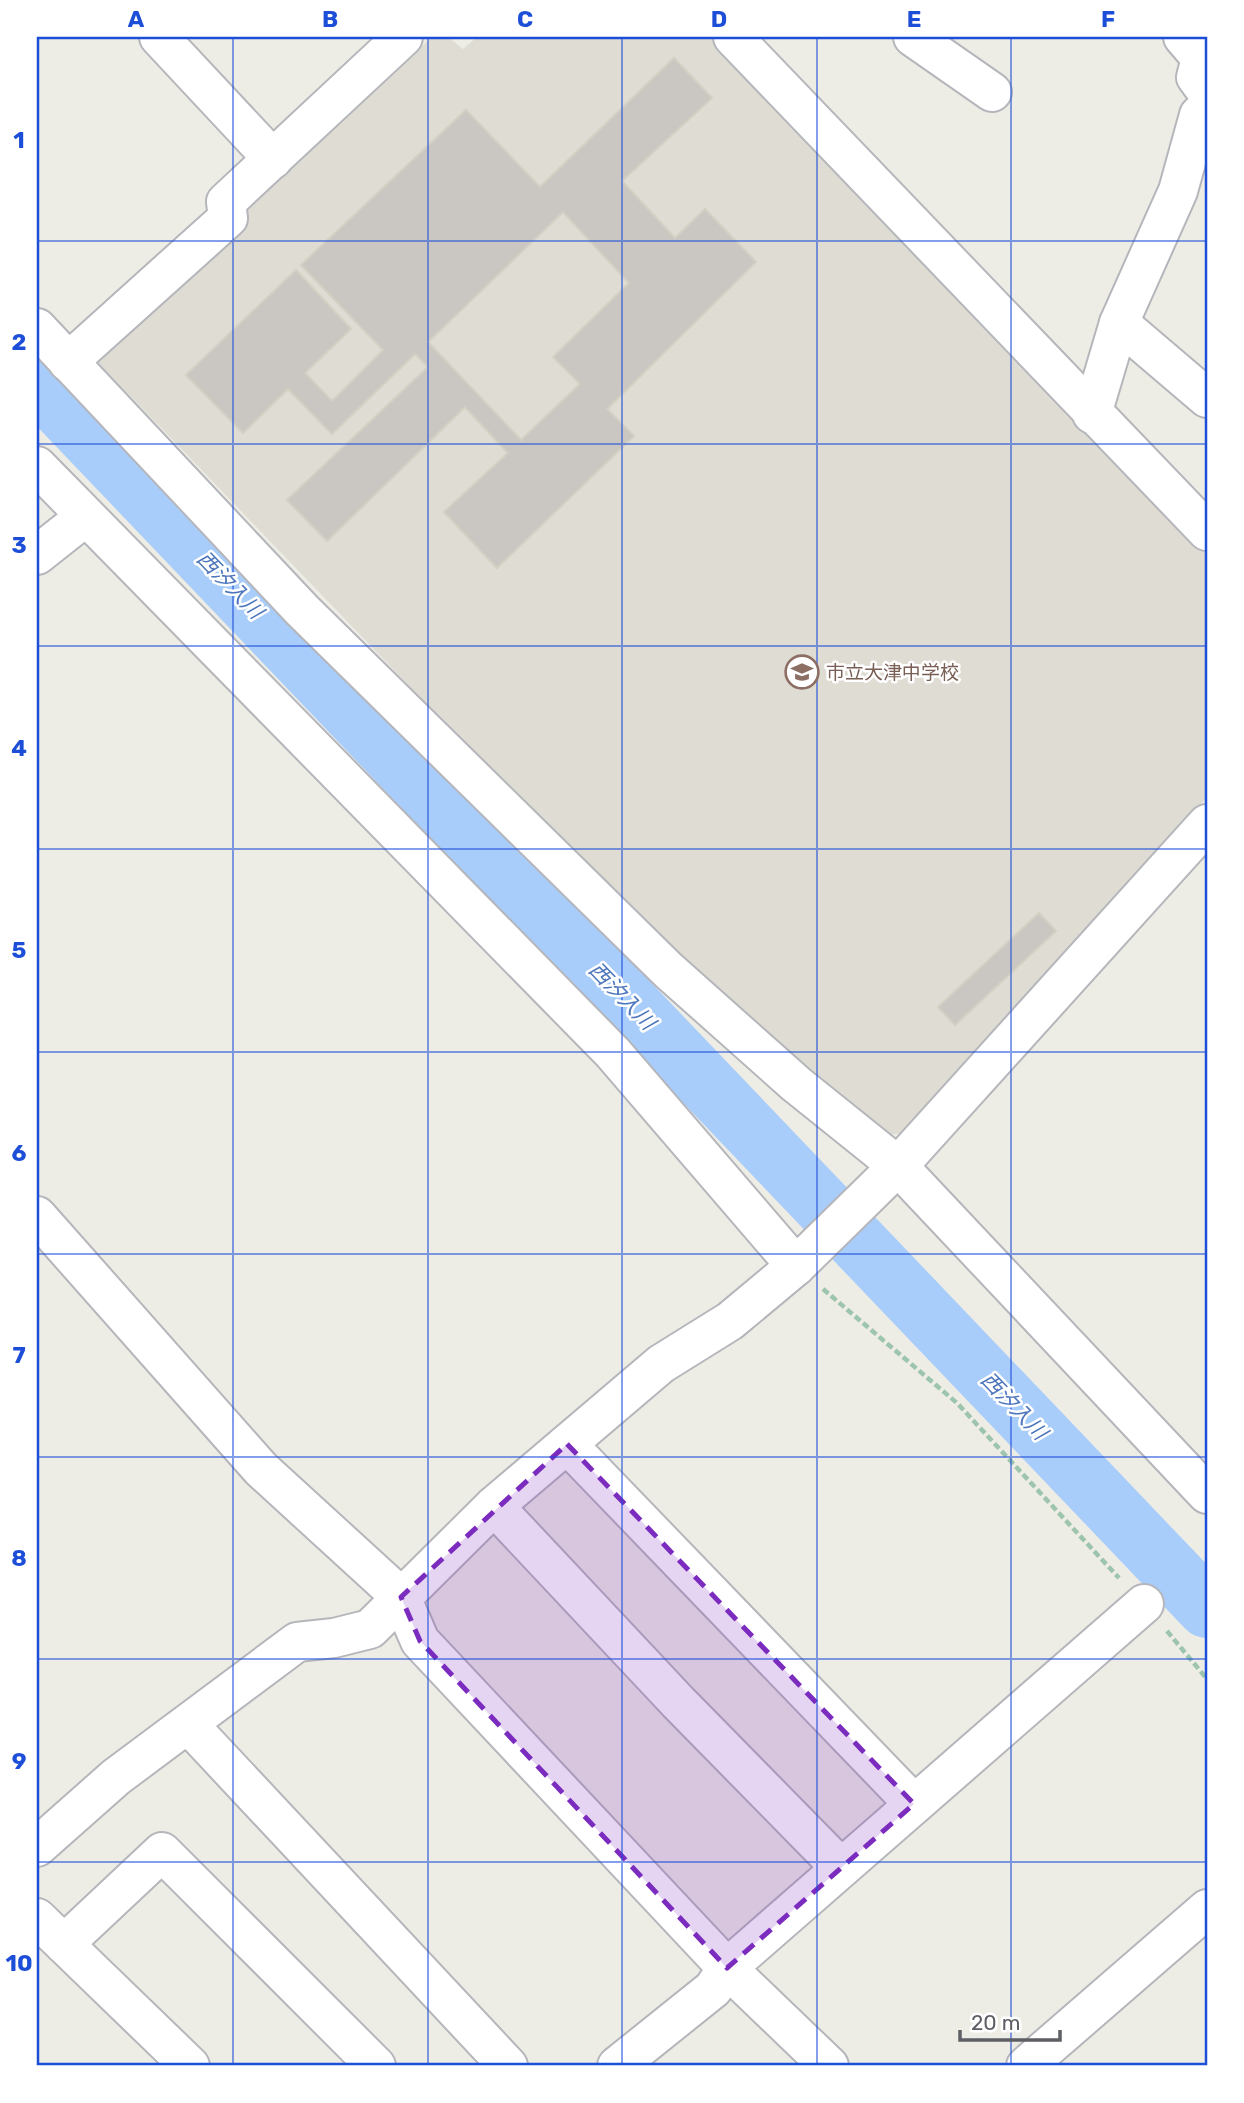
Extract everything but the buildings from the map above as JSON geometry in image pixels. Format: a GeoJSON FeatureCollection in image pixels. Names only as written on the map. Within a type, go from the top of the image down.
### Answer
{"type":"FeatureCollection","features":[{"type":"Feature","properties":{"kind":"street"},"geometry":{"type":"LineString","coordinates":[[159,37],[273,159]]}},
{"type":"Feature","properties":{"kind":"street"},"geometry":{"type":"LineString","coordinates":[[733,37],[1207,531]]}},
{"type":"Feature","properties":{"kind":"street"},"geometry":{"type":"LineString","coordinates":[[913,37],[992,92]]}},
{"type":"Feature","properties":{"kind":"street"},"geometry":{"type":"LineString","coordinates":[[68,362],[228,218],[226,202],[273,159],[388,42]]}},
{"type":"Feature","properties":{"kind":"street"},"geometry":{"type":"LineString","coordinates":[[1092,414],[1119,323],[1178,191],[1199,115],[1207,108]]}},
{"type":"Feature","properties":{"kind":"street"},"geometry":{"type":"LineString","coordinates":[[1119,323],[1207,398]]}},
{"type":"Feature","properties":{"kind":"street"},"geometry":{"type":"LineString","coordinates":[[37,328],[302,610],[668,970],[796,1084],[898,1166],[1202,1477]]}},
{"type":"Feature","properties":{"kind":"street"},"geometry":{"type":"LineString","coordinates":[[37,466],[613,1053],[796,1266]]}},
{"type":"Feature","properties":{"kind":"street"},"geometry":{"type":"LineString","coordinates":[[37,555],[85,517]]}},
{"type":"Feature","properties":{"kind":"street"},"geometry":{"type":"LineString","coordinates":[[37,1847],[116,1777],[297,1642],[334,1638],[370,1629],[494,1506],[661,1364],[730,1321],[796,1266],[898,1166],[1207,824]]}},
{"type":"Feature","properties":{"kind":"street"},"geometry":{"type":"LineString","coordinates":[[37,1216],[261,1469],[401,1597],[420,1641],[720,1978],[791,2066]]}},
{"type":"Feature","properties":{"kind":"street"},"geometry":{"type":"LineString","coordinates":[[567,1444],[914,1804]]}},
{"type":"Feature","properties":{"kind":"street"},"geometry":{"type":"LineString","coordinates":[[494,1506],[678,1702],[840,1867]]}},
{"type":"Feature","properties":{"kind":"street"},"geometry":{"type":"LineString","coordinates":[[617,2066],[720,1978],[840,1867],[1144,1604]]}},
{"type":"Feature","properties":{"kind":"street"},"geometry":{"type":"LineString","coordinates":[[188,1724],[508,2066]]}},
{"type":"Feature","properties":{"kind":"street"},"geometry":{"type":"LineString","coordinates":[[64,1944],[162,1852],[376,2066]]}},
{"type":"Feature","properties":{"kind":"street"},"geometry":{"type":"LineString","coordinates":[[1026,2066],[1207,1909]]}},
{"type":"Feature","properties":{"kind":"street"},"geometry":{"type":"LineString","coordinates":[[37,1917],[190,2066]]}},
{"type":"Feature","properties":{"kind":"street"},"geometry":{"type":"LineString","coordinates":[[720,1978],[830,2066]]}},
{"type":"Feature","properties":{"kind":"path"},"geometry":{"type":"LineString","coordinates":[[796,1266],[957,1403],[1144,1604],[1207,1679]]}},
{"type":"Feature","properties":{"kind":"highlighted area"},"geometry":{"type":"Polygon","coordinates":[[[567,1444],[914,1804],[727,1968],[420,1641],[401,1597],[567,1444]]]}},
{"type":"Feature","properties":{"kind":"shaded area","name":"市立大津中学校"},"geometry":{"type":"Polygon","coordinates":[[[432,37],[448,37],[463,49],[477,37],[723,37],[1207,546],[1207,797],[900,1134],[873,1134],[541,823],[90,354],[432,37]]]}},
{"type":"Feature","properties":{"kind":"waterway","name":"西汐入川"},"geometry":{"type":"LineString","coordinates":[[37,383],[1207,1608]]}},
{"type":"Feature","properties":{"kind":"place","name":"市立大津中学校"},"geometry":{"type":"Point","coordinates":[802,672]}}]}
